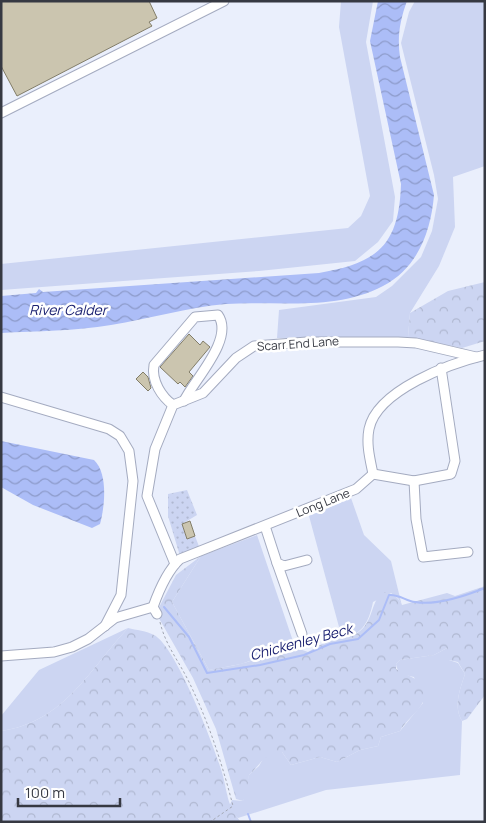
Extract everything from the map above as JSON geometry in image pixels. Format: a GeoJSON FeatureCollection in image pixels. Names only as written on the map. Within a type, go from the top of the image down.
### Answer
{"type":"FeatureCollection","features":[{"type":"Feature","properties":{"kind":"street"},"geometry":{"type":"LineString","coordinates":[[1,114],[224,1]]}},
{"type":"Feature","properties":{"kind":"street"},"geometry":{"type":"LineString","coordinates":[[1,656],[63,649],[88,639],[121,615],[155,610],[156,597],[175,564],[148,501],[151,465],[161,431],[173,405],[163,397],[154,377],[154,366],[194,317],[218,315],[222,326],[218,343],[203,374],[184,401]]}},
{"type":"Feature","properties":{"kind":"street","name":"Scarr End Lane"},"geometry":{"type":"LineString","coordinates":[[173,405],[204,393],[244,351],[266,344],[307,342],[416,343],[480,356]]}},
{"type":"Feature","properties":{"kind":"street"},"geometry":{"type":"LineString","coordinates":[[440,368],[455,461],[451,474],[414,481],[373,474],[367,441],[369,426],[374,416],[398,393],[428,374],[440,368],[480,356]]}},
{"type":"Feature","properties":{"kind":"street"},"geometry":{"type":"LineString","coordinates":[[1,397],[109,429],[120,436],[129,451],[133,482],[121,595],[114,612],[105,626]]}},
{"type":"Feature","properties":{"kind":"street","name":"Long Lane"},"geometry":{"type":"LineString","coordinates":[[175,564],[188,555],[356,489],[373,474]]}},
{"type":"Feature","properties":{"kind":"street"},"geometry":{"type":"LineString","coordinates":[[414,481],[416,519],[423,557],[468,552]]}},
{"type":"Feature","properties":{"kind":"street"},"geometry":{"type":"LineString","coordinates":[[264,526],[302,634]]}},
{"type":"Feature","properties":{"kind":"street"},"geometry":{"type":"LineString","coordinates":[[277,563],[284,566],[306,560]]}},
{"type":"Feature","properties":{"kind":"path"},"geometry":{"type":"LineString","coordinates":[[155,610],[164,638],[188,680],[216,746],[227,782],[233,806],[210,822]]}},
{"type":"Feature","properties":{"kind":"green space"},"geometry":{"type":"Polygon","coordinates":[[[341,1],[373,1],[366,42],[395,197],[393,221],[378,242],[355,261],[259,271],[1,290],[1,264],[348,228],[361,216],[370,196],[339,27],[341,1]]]}},
{"type":"Feature","properties":{"kind":"green space"},"geometry":{"type":"Polygon","coordinates":[[[415,1],[485,1],[485,166],[453,177],[455,227],[439,266],[410,313],[408,337],[277,338],[279,310],[376,297],[392,286],[421,257],[432,231],[438,199],[434,175],[401,43],[409,12],[415,1]]]}},
{"type":"Feature","properties":{"kind":"green space"},"geometry":{"type":"Polygon","coordinates":[[[485,282],[485,341],[462,348],[408,337],[410,313],[448,291],[485,282]]]}},
{"type":"Feature","properties":{"kind":"green space"},"geometry":{"type":"Polygon","coordinates":[[[187,490],[197,515],[182,524],[187,539],[195,536],[200,549],[180,556],[168,516],[168,494],[187,490]]]}},
{"type":"Feature","properties":{"kind":"green space"},"geometry":{"type":"Polygon","coordinates":[[[351,498],[364,535],[391,561],[402,606],[398,598],[391,593],[373,602],[364,626],[355,634],[342,638],[309,516],[351,498]]]}},
{"type":"Feature","properties":{"kind":"green space"},"geometry":{"type":"Polygon","coordinates":[[[257,535],[296,650],[276,652],[241,664],[209,670],[172,602],[201,556],[257,535]]]}},
{"type":"Feature","properties":{"kind":"green space"},"geometry":{"type":"Polygon","coordinates":[[[201,556],[172,602],[209,670],[236,665],[283,651],[301,650],[308,652],[326,642],[353,635],[361,631],[367,623],[378,596],[382,592],[394,596],[402,605],[447,593],[455,596],[485,586],[485,695],[467,719],[462,721],[459,716],[458,704],[459,692],[465,674],[458,662],[449,660],[447,648],[434,655],[400,660],[396,664],[396,669],[425,684],[425,692],[424,699],[418,710],[400,731],[381,737],[378,746],[360,750],[337,762],[320,757],[291,765],[282,752],[271,754],[249,775],[247,793],[243,801],[236,799],[216,729],[193,678],[156,613],[176,575],[201,556]]]}},
{"type":"Feature","properties":{"kind":"green space"},"geometry":{"type":"Polygon","coordinates":[[[128,628],[74,692],[59,706],[23,726],[1,731],[1,716],[39,670],[128,628]]]}},
{"type":"Feature","properties":{"kind":"green space"},"geometry":{"type":"Polygon","coordinates":[[[128,628],[154,635],[163,643],[173,658],[204,723],[219,763],[230,805],[241,822],[1,822],[1,731],[23,726],[59,706],[74,692],[128,628]]]}},
{"type":"Feature","properties":{"kind":"green space"},"geometry":{"type":"Polygon","coordinates":[[[447,648],[449,650],[449,660],[458,663],[465,674],[459,692],[458,704],[459,716],[462,721],[460,775],[326,790],[238,818],[228,809],[232,800],[243,801],[249,775],[259,766],[264,757],[274,752],[282,752],[291,765],[320,757],[337,762],[360,750],[378,746],[381,737],[400,731],[423,703],[414,677],[400,672],[396,664],[400,660],[434,655],[447,648]]]}},
{"type":"Feature","properties":{"kind":"water","name":"River Calder"},"geometry":{"type":"Polygon","coordinates":[[[378,1],[407,1],[400,29],[400,57],[434,195],[430,222],[421,247],[414,259],[395,278],[365,294],[326,302],[226,304],[97,327],[1,333],[1,296],[36,293],[39,289],[43,292],[319,273],[356,264],[370,257],[381,248],[396,223],[401,184],[370,41],[378,1]]]}},
{"type":"Feature","properties":{"kind":"water"},"geometry":{"type":"Polygon","coordinates":[[[1,441],[94,460],[102,473],[104,490],[100,524],[92,528],[33,505],[1,487],[1,441]]]}},
{"type":"Feature","properties":{"kind":"building"},"geometry":{"type":"Polygon","coordinates":[[[1,1],[149,1],[157,18],[149,22],[152,26],[17,96],[1,66],[1,1]]]}},
{"type":"Feature","properties":{"kind":"building"},"geometry":{"type":"Polygon","coordinates":[[[189,334],[200,345],[203,341],[210,347],[189,372],[193,376],[185,387],[180,382],[178,384],[160,367],[189,334]]]}},
{"type":"Feature","properties":{"kind":"building"},"geometry":{"type":"Polygon","coordinates":[[[143,372],[148,377],[151,388],[148,391],[136,379],[143,372]]]}},
{"type":"Feature","properties":{"kind":"building"},"geometry":{"type":"Polygon","coordinates":[[[190,521],[195,536],[187,539],[182,524],[190,521]]]}},
{"type":"Feature","properties":{"kind":"waterway","name":"Chickenley Beck"},"geometry":{"type":"LineString","coordinates":[[164,607],[189,637],[207,673],[260,665],[304,655],[330,644],[358,639],[379,620],[389,595],[415,602],[432,603],[460,597],[485,588]]}},
{"type":"Feature","properties":{"kind":"waterway"},"geometry":{"type":"LineString","coordinates":[[248,814],[251,822]]}}]}
